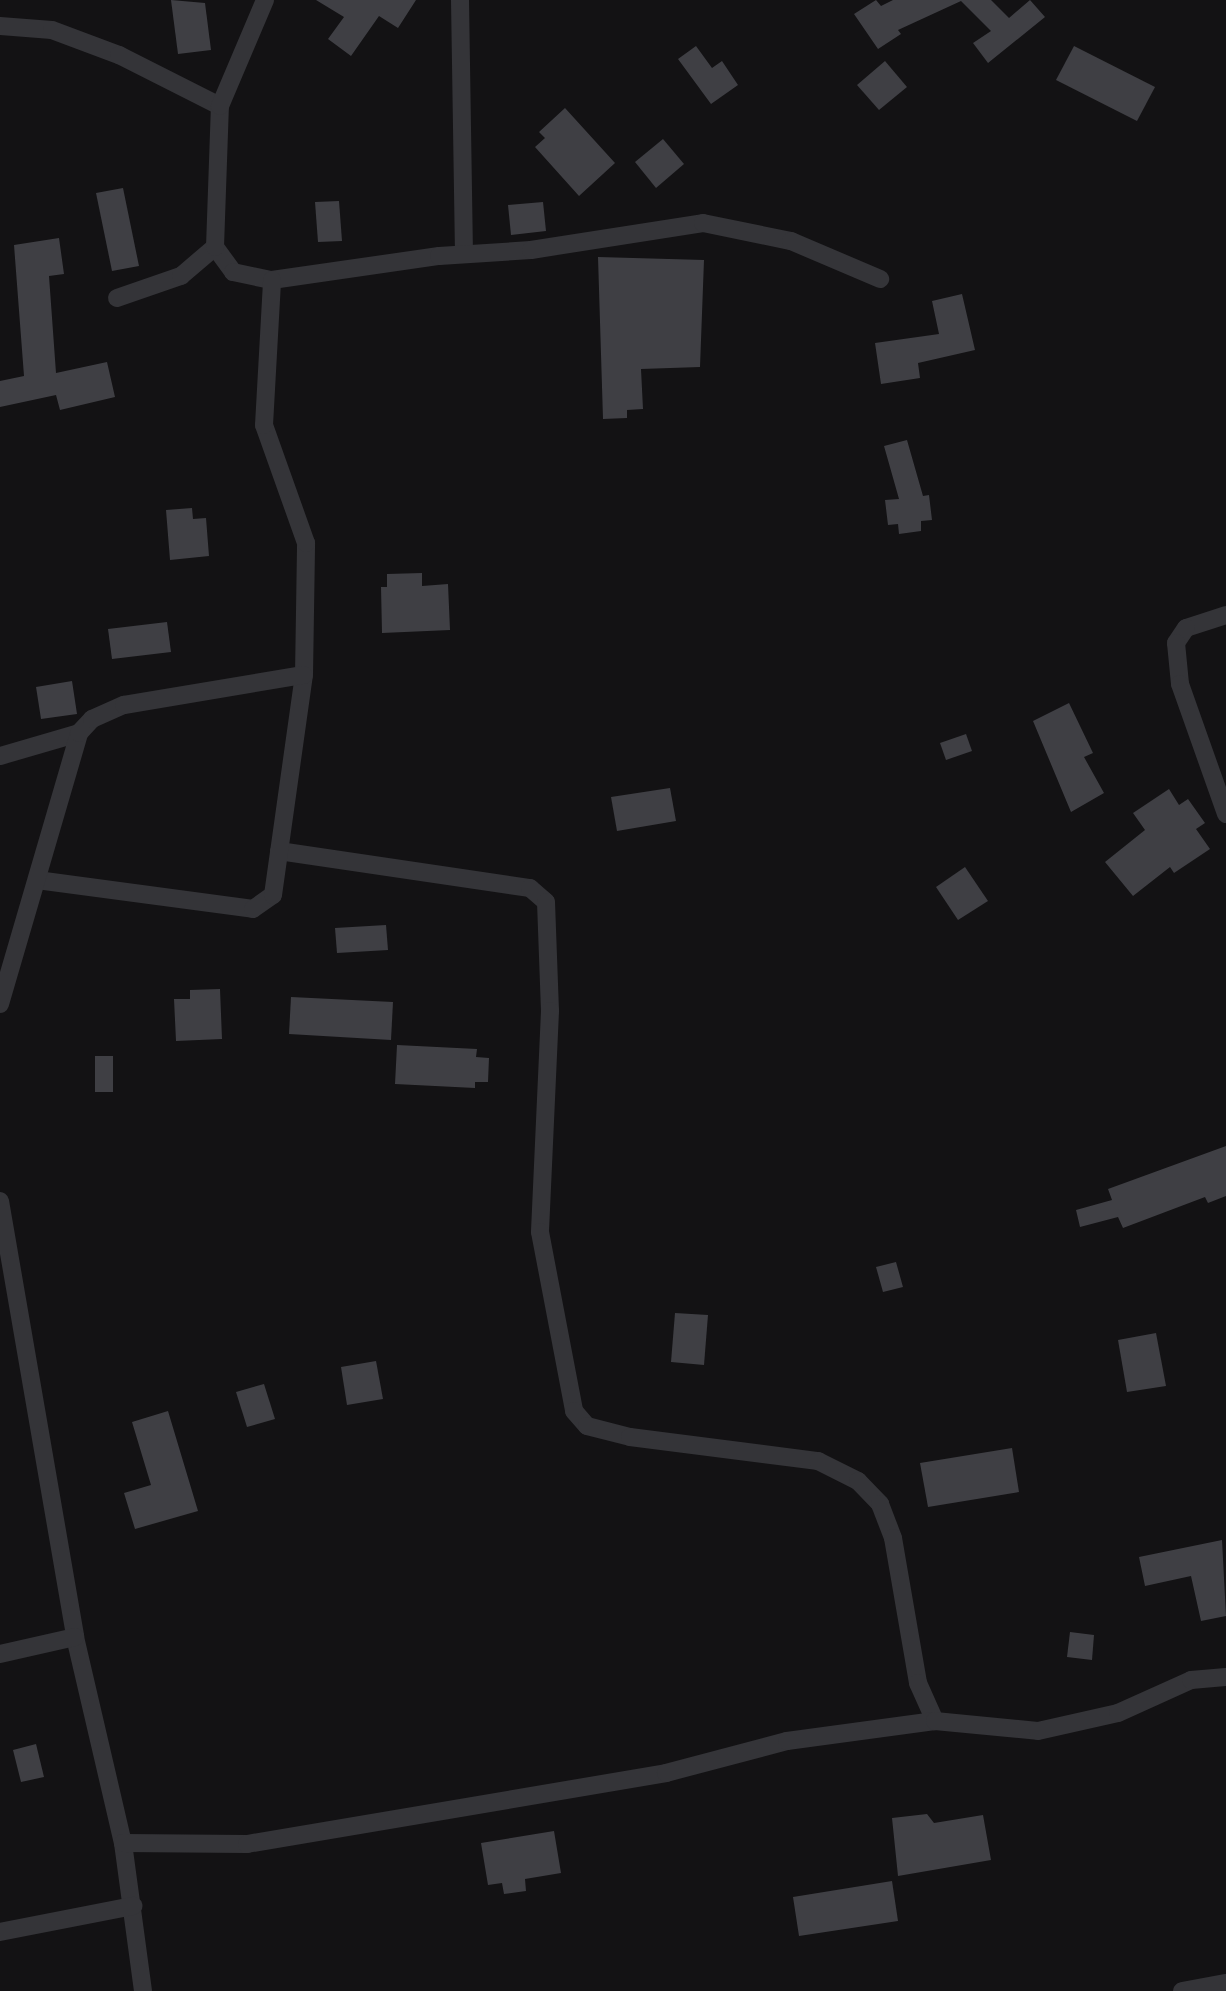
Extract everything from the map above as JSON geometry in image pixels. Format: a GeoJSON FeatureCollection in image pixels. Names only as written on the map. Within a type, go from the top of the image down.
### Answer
{"type":"FeatureCollection","features":[{"type":"Feature","properties":{"kind":"street"},"geometry":{"type":"LineString","coordinates":[[265,0],[220,106],[215,247],[234,272],[272,280],[464,254],[554,247],[703,223],[791,241],[880,279]]}},
{"type":"Feature","properties":{"kind":"street"},"geometry":{"type":"LineString","coordinates":[[460,0],[464,254]]}},
{"type":"Feature","properties":{"kind":"street"},"geometry":{"type":"LineString","coordinates":[[0,26],[52,30],[119,55],[220,106]]}},
{"type":"Feature","properties":{"kind":"street"},"geometry":{"type":"LineString","coordinates":[[117,298],[181,276],[215,247]]}},
{"type":"Feature","properties":{"kind":"street"},"geometry":{"type":"LineString","coordinates":[[37,880],[253,909],[273,895],[304,675],[306,543],[264,425],[272,280]]}},
{"type":"Feature","properties":{"kind":"street"},"geometry":{"type":"LineString","coordinates":[[1226,615],[1186,628],[1176,644],[1180,684],[1226,814]]}},
{"type":"Feature","properties":{"kind":"street"},"geometry":{"type":"LineString","coordinates":[[0,1004],[79,733],[92,719],[124,705],[304,675]]}},
{"type":"Feature","properties":{"kind":"street"},"geometry":{"type":"LineString","coordinates":[[0,756],[79,733]]}},
{"type":"Feature","properties":{"kind":"street"},"geometry":{"type":"LineString","coordinates":[[279,851],[530,888],[546,902],[550,1011],[540,1232],[574,1411],[587,1426],[630,1437],[818,1461],[858,1481],[880,1504],[893,1538],[918,1683],[935,1721]]}},
{"type":"Feature","properties":{"kind":"street"},"geometry":{"type":"LineString","coordinates":[[0,1201],[75,1637],[123,1843],[143,1991]]}},
{"type":"Feature","properties":{"kind":"street"},"geometry":{"type":"LineString","coordinates":[[0,1654],[75,1637]]}},
{"type":"Feature","properties":{"kind":"street"},"geometry":{"type":"LineString","coordinates":[[123,1843],[248,1844],[666,1773],[787,1741],[935,1721],[1038,1731],[1118,1713],[1191,1680],[1226,1677]]}},
{"type":"Feature","properties":{"kind":"street"},"geometry":{"type":"LineString","coordinates":[[0,1932],[133,1906]]}},
{"type":"Feature","properties":{"kind":"street"},"geometry":{"type":"LineString","coordinates":[[1182,1991],[1226,1983]]}},
{"type":"Feature","properties":{"kind":"building"},"geometry":{"type":"Polygon","coordinates":[[[171,0],[205,3],[211,50],[178,54],[171,0]]]}},
{"type":"Feature","properties":{"kind":"building"},"geometry":{"type":"Polygon","coordinates":[[[316,0],[416,0],[398,28],[379,16],[351,56],[328,39],[344,17],[316,0]]]}},
{"type":"Feature","properties":{"kind":"building"},"geometry":{"type":"Polygon","coordinates":[[[876,0],[881,6],[893,0],[991,0],[1009,18],[1030,0],[1045,17],[988,63],[973,43],[991,31],[961,1],[898,30],[901,34],[878,49],[854,14],[876,0]]]}},
{"type":"Feature","properties":{"kind":"building"},"geometry":{"type":"Polygon","coordinates":[[[696,46],[712,68],[722,61],[738,85],[711,104],[678,59],[696,46]]]}},
{"type":"Feature","properties":{"kind":"building"},"geometry":{"type":"Polygon","coordinates":[[[1074,46],[1155,87],[1137,121],[1056,80],[1074,46]]]}},
{"type":"Feature","properties":{"kind":"building"},"geometry":{"type":"Polygon","coordinates":[[[885,61],[907,87],[879,110],[857,85],[885,61]]]}},
{"type":"Feature","properties":{"kind":"building"},"geometry":{"type":"Polygon","coordinates":[[[565,108],[615,163],[579,196],[535,147],[545,138],[539,132],[565,108]]]}},
{"type":"Feature","properties":{"kind":"building"},"geometry":{"type":"Polygon","coordinates":[[[663,139],[684,164],[656,188],[635,162],[663,139]]]}},
{"type":"Feature","properties":{"kind":"building"},"geometry":{"type":"Polygon","coordinates":[[[123,188],[139,266],[112,271],[96,193],[123,188]]]}},
{"type":"Feature","properties":{"kind":"building"},"geometry":{"type":"Polygon","coordinates":[[[339,201],[342,241],[318,242],[315,202],[339,201]]]}},
{"type":"Feature","properties":{"kind":"building"},"geometry":{"type":"Polygon","coordinates":[[[543,202],[546,231],[511,235],[508,205],[543,202]]]}},
{"type":"Feature","properties":{"kind":"building"},"geometry":{"type":"Polygon","coordinates":[[[59,238],[64,274],[49,276],[56,373],[107,362],[115,397],[60,410],[56,395],[0,407],[0,381],[24,376],[14,245],[59,238]]]}},
{"type":"Feature","properties":{"kind":"building"},"geometry":{"type":"Polygon","coordinates":[[[598,257],[704,260],[700,367],[641,369],[643,409],[627,410],[627,418],[603,419],[598,257]]]}},
{"type":"Feature","properties":{"kind":"building"},"geometry":{"type":"Polygon","coordinates":[[[962,294],[975,350],[918,363],[920,378],[881,384],[875,343],[939,334],[932,301],[962,294]]]}},
{"type":"Feature","properties":{"kind":"building"},"geometry":{"type":"Polygon","coordinates":[[[907,440],[923,496],[929,495],[932,520],[921,521],[921,531],[899,534],[898,524],[888,525],[885,500],[899,499],[884,446],[907,440]]]}},
{"type":"Feature","properties":{"kind":"building"},"geometry":{"type":"Polygon","coordinates":[[[192,508],[193,519],[206,518],[209,556],[170,560],[166,510],[192,508]]]}},
{"type":"Feature","properties":{"kind":"building"},"geometry":{"type":"Polygon","coordinates":[[[422,573],[422,586],[448,584],[450,630],[382,633],[381,587],[387,587],[387,574],[422,573]]]}},
{"type":"Feature","properties":{"kind":"building"},"geometry":{"type":"Polygon","coordinates":[[[167,622],[171,652],[112,659],[108,629],[167,622]]]}},
{"type":"Feature","properties":{"kind":"building"},"geometry":{"type":"Polygon","coordinates":[[[72,681],[77,714],[41,719],[36,687],[72,681]]]}},
{"type":"Feature","properties":{"kind":"building"},"geometry":{"type":"Polygon","coordinates":[[[1069,703],[1093,753],[1084,757],[1104,793],[1071,812],[1033,721],[1069,703]]]}},
{"type":"Feature","properties":{"kind":"building"},"geometry":{"type":"Polygon","coordinates":[[[966,734],[972,751],[946,760],[940,743],[966,734]]]}},
{"type":"Feature","properties":{"kind":"building"},"geometry":{"type":"Polygon","coordinates":[[[670,788],[676,821],[617,831],[611,797],[670,788]]]}},
{"type":"Feature","properties":{"kind":"building"},"geometry":{"type":"Polygon","coordinates":[[[1169,789],[1179,805],[1188,799],[1205,823],[1196,829],[1210,849],[1174,873],[1170,867],[1133,896],[1105,862],[1145,830],[1133,813],[1169,789]]]}},
{"type":"Feature","properties":{"kind":"building"},"geometry":{"type":"Polygon","coordinates":[[[965,867],[988,901],[958,920],[936,887],[965,867]]]}},
{"type":"Feature","properties":{"kind":"building"},"geometry":{"type":"Polygon","coordinates":[[[386,925],[388,950],[337,953],[335,928],[386,925]]]}},
{"type":"Feature","properties":{"kind":"building"},"geometry":{"type":"Polygon","coordinates":[[[220,989],[222,1039],[176,1041],[174,999],[190,999],[190,990],[220,989]]]}},
{"type":"Feature","properties":{"kind":"building"},"geometry":{"type":"Polygon","coordinates":[[[291,997],[393,1002],[391,1040],[289,1034],[291,997]]]}},
{"type":"Feature","properties":{"kind":"building"},"geometry":{"type":"Polygon","coordinates":[[[397,1045],[477,1049],[476,1057],[489,1058],[488,1082],[475,1082],[475,1088],[395,1084],[397,1045]]]}},
{"type":"Feature","properties":{"kind":"building"},"geometry":{"type":"Polygon","coordinates":[[[95,1056],[113,1056],[113,1092],[95,1092],[95,1056]]]}},
{"type":"Feature","properties":{"kind":"building"},"geometry":{"type":"Polygon","coordinates":[[[1226,1146],[1226,1196],[1208,1203],[1205,1197],[1123,1228],[1118,1217],[1080,1227],[1076,1210],[1112,1200],[1108,1189],[1226,1146]]]}},
{"type":"Feature","properties":{"kind":"building"},"geometry":{"type":"Polygon","coordinates":[[[896,1262],[903,1287],[883,1292],[876,1267],[896,1262]]]}},
{"type":"Feature","properties":{"kind":"building"},"geometry":{"type":"Polygon","coordinates":[[[675,1313],[708,1315],[704,1365],[671,1362],[675,1313]]]}},
{"type":"Feature","properties":{"kind":"building"},"geometry":{"type":"Polygon","coordinates":[[[1156,1333],[1166,1386],[1127,1392],[1118,1340],[1156,1333]]]}},
{"type":"Feature","properties":{"kind":"building"},"geometry":{"type":"Polygon","coordinates":[[[376,1361],[383,1399],[347,1405],[341,1367],[376,1361]]]}},
{"type":"Feature","properties":{"kind":"building"},"geometry":{"type":"Polygon","coordinates":[[[264,1384],[275,1419],[247,1427],[236,1392],[264,1384]]]}},
{"type":"Feature","properties":{"kind":"building"},"geometry":{"type":"Polygon","coordinates":[[[168,1411],[198,1511],[135,1529],[124,1493],[151,1485],[132,1422],[168,1411]]]}},
{"type":"Feature","properties":{"kind":"building"},"geometry":{"type":"Polygon","coordinates":[[[1012,1448],[1019,1492],[928,1507],[920,1463],[1012,1448]]]}},
{"type":"Feature","properties":{"kind":"building"},"geometry":{"type":"Polygon","coordinates":[[[1222,1540],[1226,1616],[1201,1621],[1191,1576],[1145,1586],[1139,1557],[1222,1540]]]}},
{"type":"Feature","properties":{"kind":"building"},"geometry":{"type":"Polygon","coordinates":[[[1070,1632],[1094,1635],[1092,1660],[1067,1657],[1070,1632]]]}},
{"type":"Feature","properties":{"kind":"building"},"geometry":{"type":"Polygon","coordinates":[[[36,1744],[44,1777],[21,1782],[13,1750],[36,1744]]]}},
{"type":"Feature","properties":{"kind":"building"},"geometry":{"type":"Polygon","coordinates":[[[927,1814],[934,1823],[983,1815],[991,1860],[898,1876],[892,1818],[927,1814]]]}},
{"type":"Feature","properties":{"kind":"building"},"geometry":{"type":"Polygon","coordinates":[[[554,1831],[561,1873],[525,1879],[526,1891],[504,1894],[502,1883],[488,1885],[481,1843],[554,1831]]]}},
{"type":"Feature","properties":{"kind":"building"},"geometry":{"type":"Polygon","coordinates":[[[892,1881],[898,1921],[799,1936],[793,1897],[892,1881]]]}}]}
